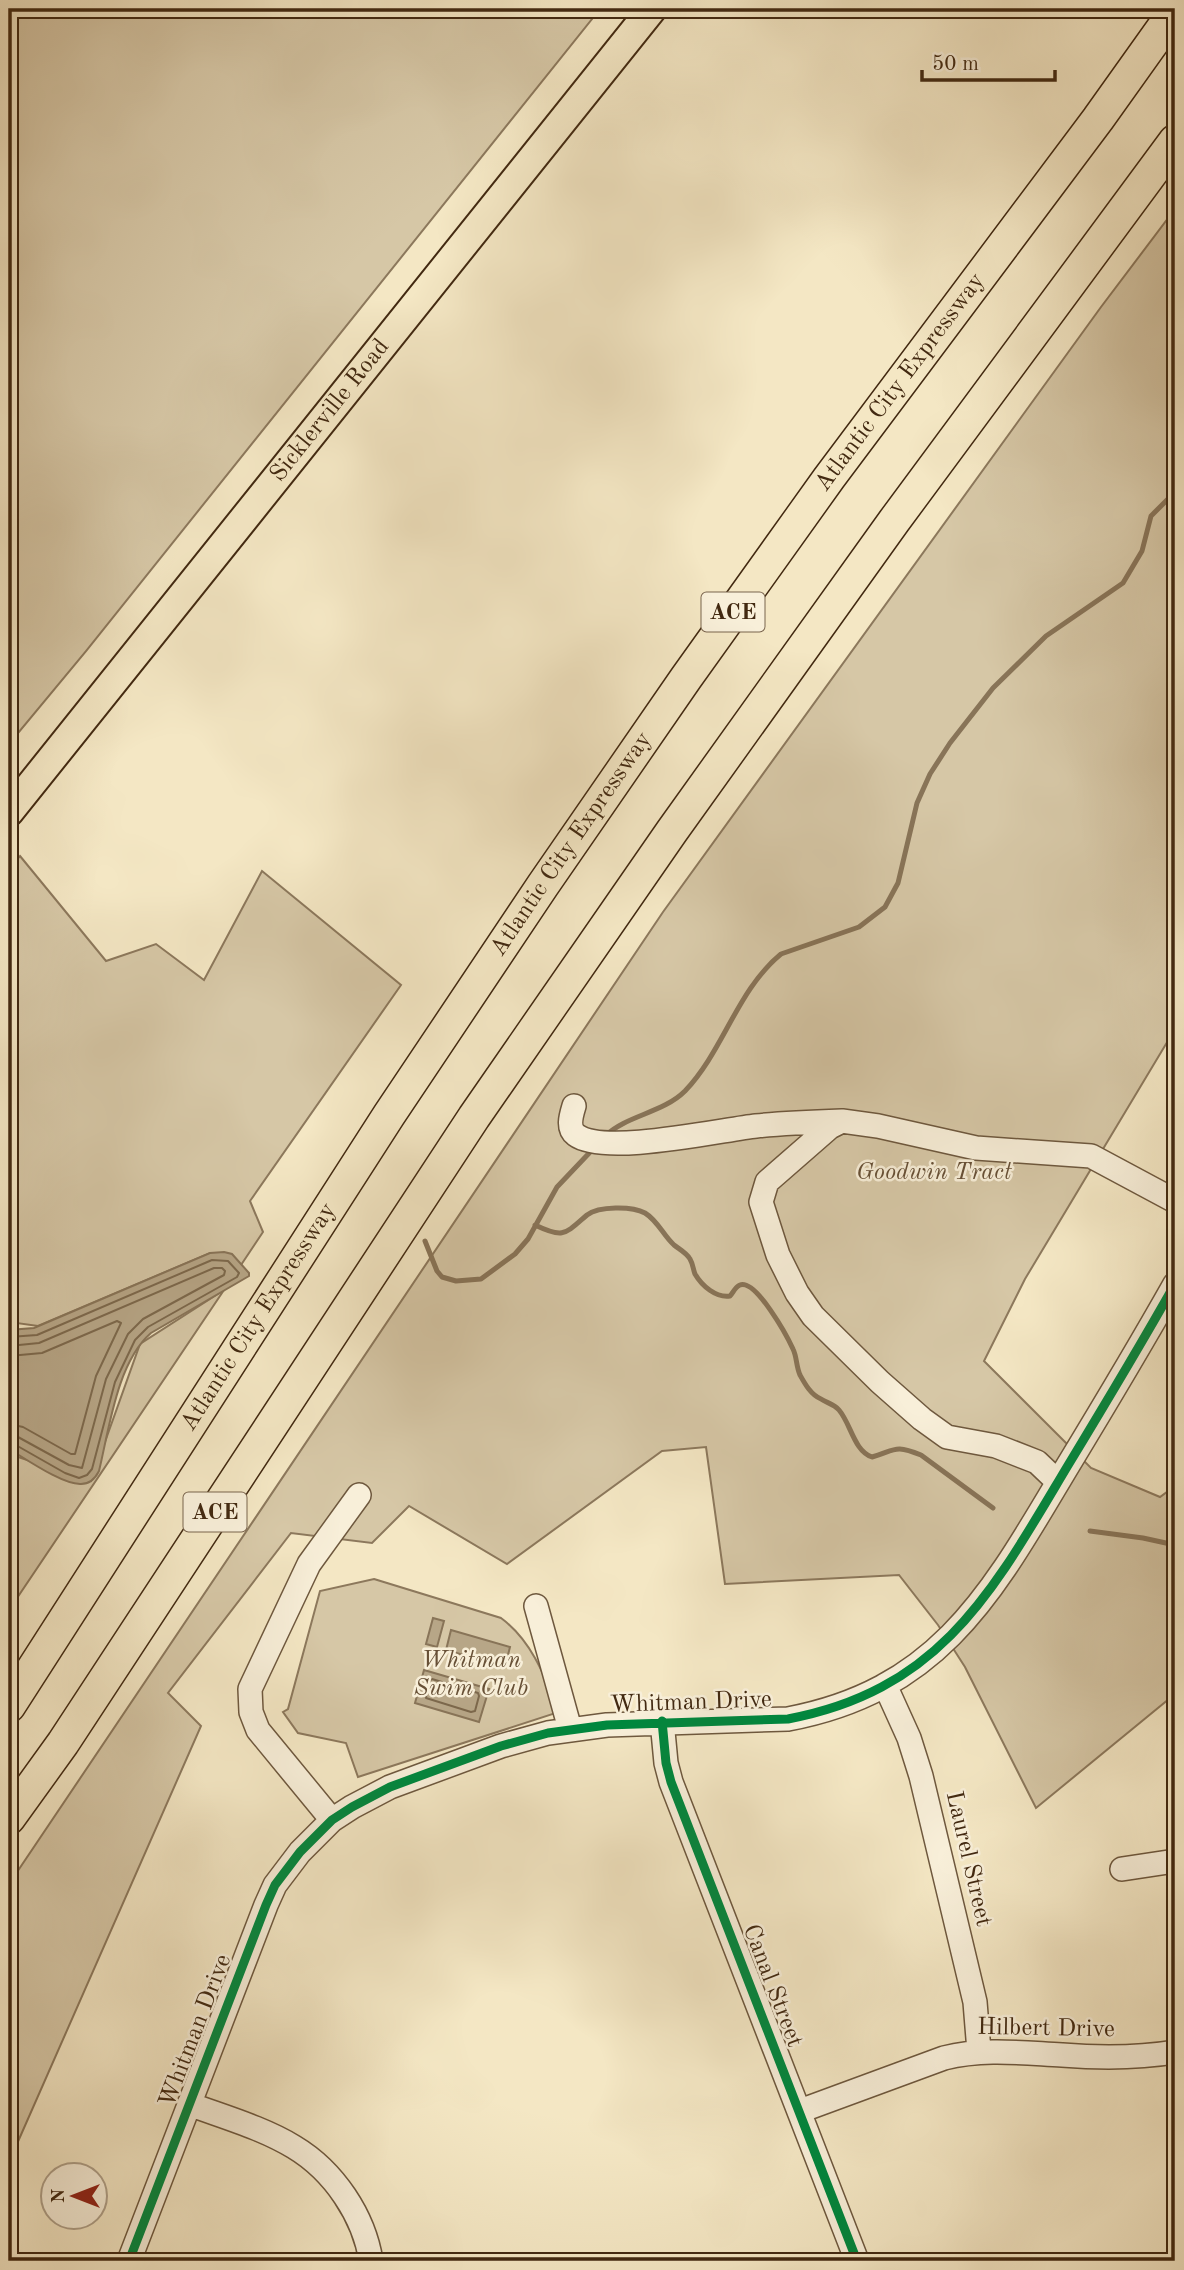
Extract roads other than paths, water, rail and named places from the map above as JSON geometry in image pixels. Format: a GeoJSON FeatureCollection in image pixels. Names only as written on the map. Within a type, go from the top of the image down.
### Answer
{"type":"FeatureCollection","features":[{"type":"Feature","properties":{"kind":"highway","name":"Atlantic City Expressway"},"geometry":{"type":"LineString","coordinates":[[9,1706],[389,1115],[686,677],[829,478],[1098,119],[1175,11]]}},
{"type":"Feature","properties":{"kind":"highway","name":"ACE"},"geometry":{"type":"LineString","coordinates":[[9,1818],[63,1743],[474,1116],[672,831],[894,521],[1175,141]]}},
{"type":"Feature","properties":{"kind":"main road","name":"Sicklerville Road"},"geometry":{"type":"LineString","coordinates":[[9,812],[652,9]]}},
{"type":"Feature","properties":{"kind":"street"},"geometry":{"type":"LineString","coordinates":[[574,1106],[570,1124],[574,1134],[607,1143],[646,1143],[757,1126],[842,1121],[878,1126],[976,1148],[1091,1156],[1175,1201]]}},
{"type":"Feature","properties":{"kind":"street"},"geometry":{"type":"LineString","coordinates":[[842,1121],[830,1127],[767,1182],[761,1202],[778,1255],[797,1293],[813,1316],[922,1419],[947,1437],[996,1446],[1037,1462],[1058,1482]]}},
{"type":"Feature","properties":{"kind":"street","name":"Whitman Drive"},"geometry":{"type":"LineString","coordinates":[[129,2261],[275,1885],[300,1852],[332,1820],[390,1787],[501,1746],[570,1729],[662,1721],[788,1719],[833,1708],[885,1685],[941,1646],[971,1616],[999,1579],[1058,1482],[1167,1317],[1175,1284]]}},
{"type":"Feature","properties":{"kind":"street"},"geometry":{"type":"LineString","coordinates":[[332,1820],[258,1730],[251,1712],[250,1689],[309,1564],[359,1495]]}},
{"type":"Feature","properties":{"kind":"street"},"geometry":{"type":"LineString","coordinates":[[536,1605],[570,1729]]}},
{"type":"Feature","properties":{"kind":"street","name":"Laurel Street"},"geometry":{"type":"LineString","coordinates":[[885,1685],[911,1745],[921,1776],[975,2002],[979,2051]]}},
{"type":"Feature","properties":{"kind":"street","name":"Canal Street"},"geometry":{"type":"LineString","coordinates":[[662,1721],[666,1763],[671,1782],[857,2261]]}},
{"type":"Feature","properties":{"kind":"street"},"geometry":{"type":"LineString","coordinates":[[1122,1869],[1175,1861]]}},
{"type":"Feature","properties":{"kind":"street","name":"Hilbert Drive"},"geometry":{"type":"LineString","coordinates":[[800,2111],[944,2057],[979,2051],[1103,2057],[1175,2052]]}},
{"type":"Feature","properties":{"kind":"street"},"geometry":{"type":"LineString","coordinates":[[189,2104],[282,2140],[305,2154],[325,2172],[351,2206],[363,2232],[371,2261]]}},
{"type":"Feature","properties":{"kind":"water"},"geometry":{"type":"Polygon","coordinates":[[[210,1253],[232,1254],[249,1276],[151,1333],[139,1346],[122,1379],[99,1471],[94,1479],[87,1483],[73,1483],[45,1471],[9,1449],[9,1330],[34,1328],[210,1253]]]}},
{"type":"Feature","properties":{"kind":"water"},"geometry":{"type":"Polygon","coordinates":[[[433,1618],[444,1621],[437,1647],[426,1644],[433,1618]]]}},
{"type":"Feature","properties":{"kind":"water"},"geometry":{"type":"Polygon","coordinates":[[[451,1630],[510,1647],[505,1667],[446,1650],[451,1630]]]}},
{"type":"Feature","properties":{"kind":"water"},"geometry":{"type":"Polygon","coordinates":[[[424,1670],[489,1689],[479,1722],[415,1703],[424,1670]]]}},
{"type":"Feature","properties":{"kind":"waterway"},"geometry":{"type":"LineString","coordinates":[[605,1136],[685,1091],[699,1075],[753,985],[781,954],[859,927],[885,907],[898,883],[917,803],[930,774],[950,743],[993,688],[1046,636],[1123,583],[1142,551],[1151,516],[1175,492]]}},
{"type":"Feature","properties":{"kind":"waterway"},"geometry":{"type":"LineString","coordinates":[[425,1241],[442,1277],[456,1281],[481,1279],[515,1254],[528,1239],[557,1187],[594,1148]]}},
{"type":"Feature","properties":{"kind":"waterway"},"geometry":{"type":"LineString","coordinates":[[535,1225],[558,1233],[569,1230],[587,1215],[599,1210],[624,1208],[645,1213],[674,1245],[689,1257],[695,1274],[710,1290],[730,1296],[738,1286],[747,1285],[762,1299],[790,1342],[800,1375],[806,1385],[814,1395],[839,1410],[866,1454],[872,1457],[900,1449],[921,1455],[993,1508]]}},
{"type":"Feature","properties":{"kind":"waterway"},"geometry":{"type":"LineString","coordinates":[[1090,1531],[1175,1545]]}},
{"type":"Feature","properties":{"kind":"park label","name":"Goodwin Tract"},"geometry":{"type":"Point","coordinates":[934,1173]}},
{"type":"Feature","properties":{"kind":"park label","name":"Whitman Swim Club"},"geometry":{"type":"Point","coordinates":[471,1675]}}]}
